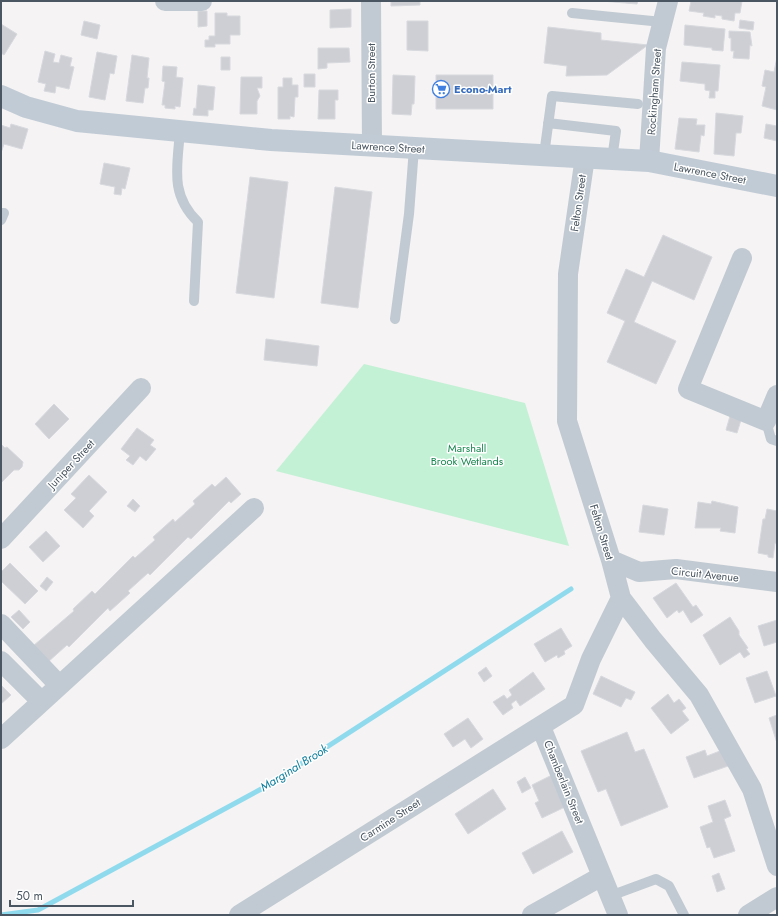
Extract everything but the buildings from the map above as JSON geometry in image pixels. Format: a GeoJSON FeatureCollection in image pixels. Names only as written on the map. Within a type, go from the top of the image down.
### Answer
{"type":"FeatureCollection","features":[{"type":"Feature","properties":{"kind":"street"},"geometry":{"type":"LineString","coordinates":[[166,1],[202,1]]}},
{"type":"Feature","properties":{"kind":"street","name":"Burton Street"},"geometry":{"type":"LineString","coordinates":[[371,1],[372,146]]}},
{"type":"Feature","properties":{"kind":"street","name":"Rockingham Street"},"geometry":{"type":"LineString","coordinates":[[649,161],[656,48],[668,1]]}},
{"type":"Feature","properties":{"kind":"street","name":"Lawrence Street"},"geometry":{"type":"LineString","coordinates":[[1,96],[26,108],[77,121],[271,140],[649,161],[777,186]]}},
{"type":"Feature","properties":{"kind":"street","name":"Felton Street"},"geometry":{"type":"LineString","coordinates":[[585,157],[568,274],[567,421],[611,560],[621,598],[653,640],[699,695],[752,789],[777,866]]}},
{"type":"Feature","properties":{"kind":"street"},"geometry":{"type":"LineString","coordinates":[[742,258],[688,389],[766,421],[777,395]]}},
{"type":"Feature","properties":{"kind":"street","name":"Juniper Street"},"geometry":{"type":"LineString","coordinates":[[1,539],[141,388]]}},
{"type":"Feature","properties":{"kind":"street"},"geometry":{"type":"LineString","coordinates":[[1,739],[254,508]]}},
{"type":"Feature","properties":{"kind":"street","name":"Circuit Avenue"},"geometry":{"type":"LineString","coordinates":[[611,560],[639,572],[676,569],[777,582]]}},
{"type":"Feature","properties":{"kind":"street","name":"Chamberlain Street"},"geometry":{"type":"LineString","coordinates":[[618,915],[541,727],[574,705],[591,659],[621,598]]}},
{"type":"Feature","properties":{"kind":"street"},"geometry":{"type":"LineString","coordinates":[[1,624],[60,685]]}},
{"type":"Feature","properties":{"kind":"street"},"geometry":{"type":"LineString","coordinates":[[1,661],[41,701]]}},
{"type":"Feature","properties":{"kind":"street","name":"Carmine Street"},"geometry":{"type":"LineString","coordinates":[[239,915],[473,767],[541,727]]}},
{"type":"Feature","properties":{"kind":"street"},"geometry":{"type":"LineString","coordinates":[[532,915],[602,876]]}},
{"type":"Feature","properties":{"kind":"street"},"geometry":{"type":"LineString","coordinates":[[748,915],[777,897]]}},
{"type":"Feature","properties":{"kind":"lane"},"geometry":{"type":"LineString","coordinates":[[572,14],[662,22]]}},
{"type":"Feature","properties":{"kind":"lane"},"geometry":{"type":"LineString","coordinates":[[544,155],[552,96],[638,104]]}},
{"type":"Feature","properties":{"kind":"lane"},"geometry":{"type":"LineString","coordinates":[[548,123],[616,131],[612,159]]}},
{"type":"Feature","properties":{"kind":"lane"},"geometry":{"type":"LineString","coordinates":[[180,132],[177,172],[178,192],[191,216],[198,222],[194,301]]}},
{"type":"Feature","properties":{"kind":"lane"},"geometry":{"type":"LineString","coordinates":[[395,319],[409,214],[414,148]]}},
{"type":"Feature","properties":{"kind":"lane"},"geometry":{"type":"LineString","coordinates":[[1,213],[4,214],[1,220]]}},
{"type":"Feature","properties":{"kind":"lane"},"geometry":{"type":"LineString","coordinates":[[766,421],[771,439],[777,441]]}},
{"type":"Feature","properties":{"kind":"lane"},"geometry":{"type":"LineString","coordinates":[[610,896],[656,879],[669,886],[684,915]]}},
{"type":"Feature","properties":{"kind":"green space","name":"Marshall Brook Wetlands"},"geometry":{"type":"Polygon","coordinates":[[[364,364],[525,403],[569,546],[276,471],[364,364]]]}},
{"type":"Feature","properties":{"kind":"waterway","name":"Marginal Brook"},"geometry":{"type":"LineString","coordinates":[[1,915],[38,910],[265,787],[571,589]]}},
{"type":"Feature","properties":{"kind":"place","name":"Econo-Mart"},"geometry":{"type":"Point","coordinates":[441,89]}}]}
